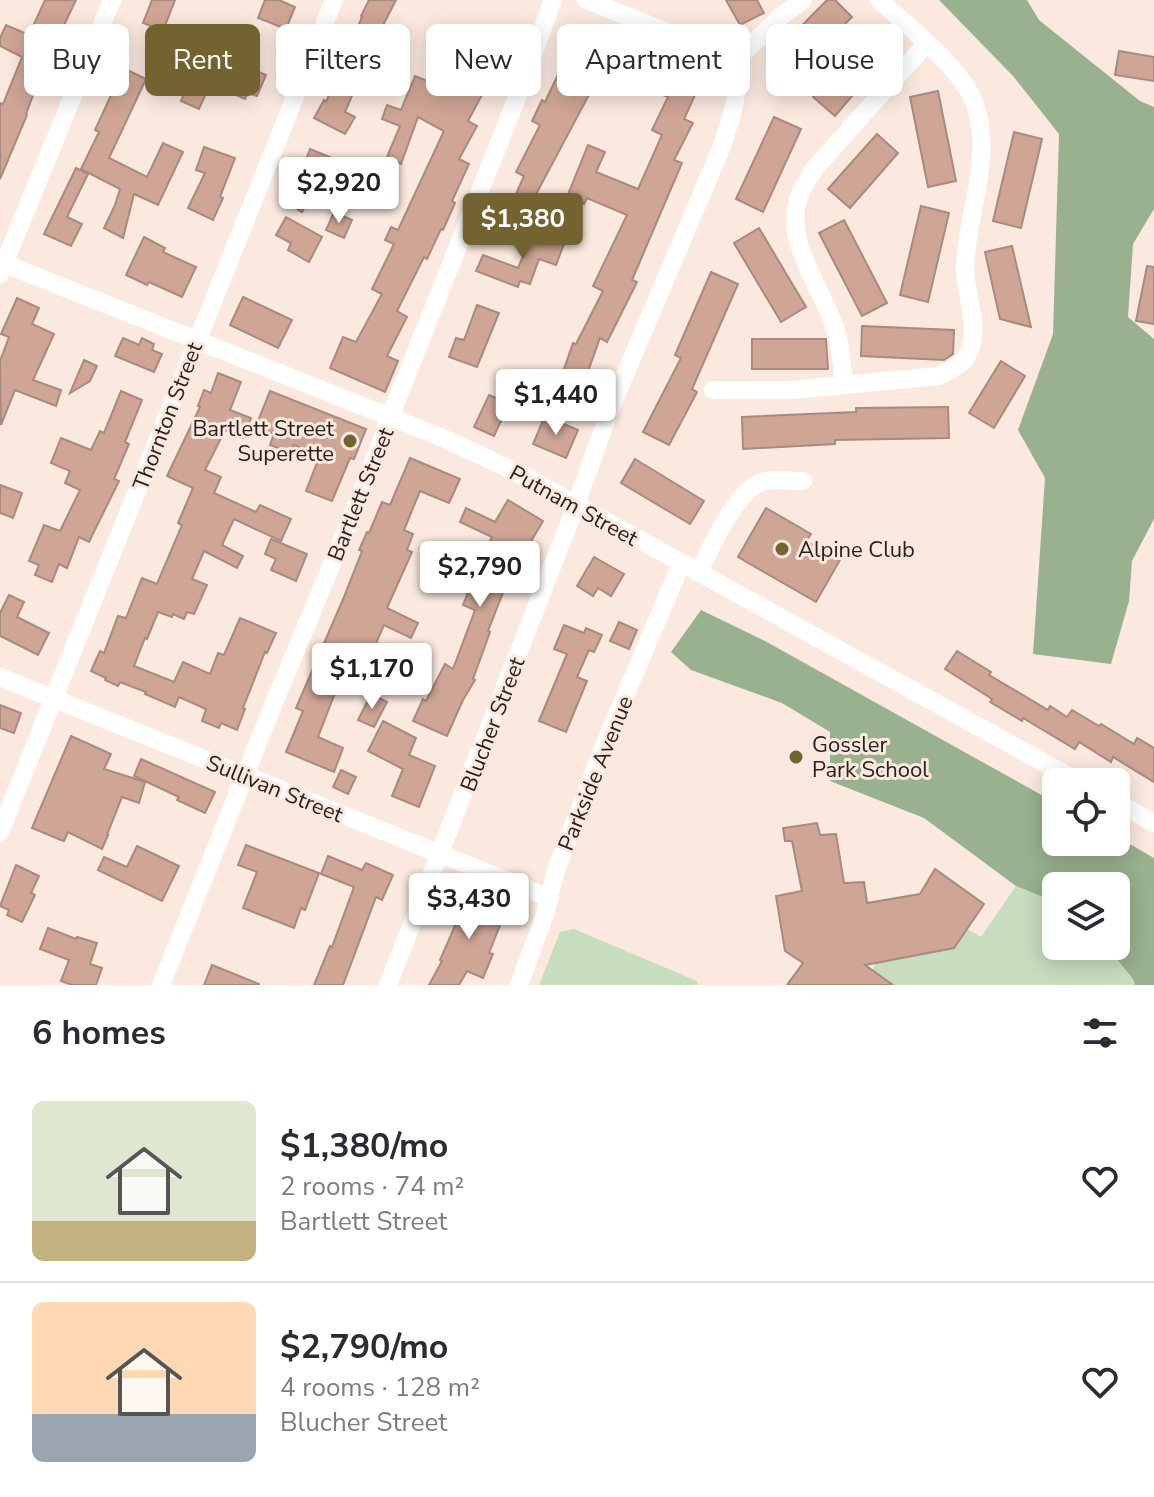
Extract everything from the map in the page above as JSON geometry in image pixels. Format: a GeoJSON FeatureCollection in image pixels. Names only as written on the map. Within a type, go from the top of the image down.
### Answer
{"type":"FeatureCollection","features":[{"type":"Feature","properties":{"kind":"street"},"geometry":{"type":"LineString","coordinates":[[1,267],[112,0]]}},
{"type":"Feature","properties":{"kind":"street","name":"Thornton Street"},"geometry":{"type":"LineString","coordinates":[[0,832],[334,0]]}},
{"type":"Feature","properties":{"kind":"street","name":"Bartlett Street"},"geometry":{"type":"LineString","coordinates":[[161,985],[364,487],[553,0]]}},
{"type":"Feature","properties":{"kind":"street"},"geometry":{"type":"LineString","coordinates":[[586,0],[647,24]]}},
{"type":"Feature","properties":{"kind":"street"},"geometry":{"type":"LineString","coordinates":[[750,46],[803,0]]}},
{"type":"Feature","properties":{"kind":"street"},"geometry":{"type":"LineString","coordinates":[[713,390],[792,390],[938,376],[957,367],[970,352],[973,331],[965,268],[978,184],[980,121],[963,82],[950,66],[879,0]]}},
{"type":"Feature","properties":{"kind":"street"},"geometry":{"type":"LineString","coordinates":[[844,384],[835,326],[801,249],[795,228],[796,207],[814,169],[926,44]]}},
{"type":"Feature","properties":{"kind":"street","name":"Blucher Street"},"geometry":{"type":"LineString","coordinates":[[388,985],[576,505],[610,410],[722,146],[737,96]]}},
{"type":"Feature","properties":{"kind":"street","name":"Putnam Street"},"geometry":{"type":"LineString","coordinates":[[1,267],[448,440],[524,476],[1053,768]]}},
{"type":"Feature","properties":{"kind":"street"},"geometry":{"type":"LineString","coordinates":[[698,573],[745,491],[763,481],[803,481]]}},
{"type":"Feature","properties":{"kind":"street","name":"Parkside Avenue"},"geometry":{"type":"LineString","coordinates":[[519,985],[550,898],[556,870],[608,736],[681,564]]}},
{"type":"Feature","properties":{"kind":"street","name":"Sullivan Street"},"geometry":{"type":"LineString","coordinates":[[0,677],[550,898]]}},
{"type":"Feature","properties":{"kind":"street"},"geometry":{"type":"LineString","coordinates":[[1130,810],[1154,823]]}},
{"type":"Feature","properties":{"kind":"green space"},"geometry":{"type":"Polygon","coordinates":[[[939,0],[1027,0],[1039,20],[1140,101],[1154,107],[1154,209],[1133,244],[1128,317],[1154,339],[1154,519],[1132,561],[1129,601],[1111,664],[1033,654],[1045,478],[1018,430],[1053,334],[1059,134],[1013,76],[939,0]]]}},
{"type":"Feature","properties":{"kind":"green space"},"geometry":{"type":"Polygon","coordinates":[[[701,610],[765,641],[1042,795],[1042,856],[1130,856],[1130,844],[1154,858],[1154,985],[1135,985],[1117,960],[1130,960],[1130,872],[1042,872],[1042,896],[1016,886],[924,818],[830,781],[830,732],[782,703],[691,670],[671,652],[701,610]]]}},
{"type":"Feature","properties":{"kind":"green space"},"geometry":{"type":"Polygon","coordinates":[[[1016,886],[1042,896],[1042,960],[1117,960],[1135,985],[893,985],[872,970],[876,963],[954,948],[967,929],[981,937],[1016,886]]]}},
{"type":"Feature","properties":{"kind":"green space"},"geometry":{"type":"Polygon","coordinates":[[[574,929],[697,981],[698,985],[539,985],[560,932],[574,929]]]}},
{"type":"Feature","properties":{"kind":"building"},"geometry":{"type":"Polygon","coordinates":[[[45,0],[76,0],[65,24],[34,24],[45,0]]]}},
{"type":"Feature","properties":{"kind":"building"},"geometry":{"type":"Polygon","coordinates":[[[152,0],[175,0],[166,24],[143,23],[152,0]]]}},
{"type":"Feature","properties":{"kind":"building"},"geometry":{"type":"Polygon","coordinates":[[[265,0],[279,0],[295,7],[288,24],[276,25],[258,18],[265,0]]]}},
{"type":"Feature","properties":{"kind":"building"},"geometry":{"type":"Polygon","coordinates":[[[369,0],[396,0],[384,24],[359,24],[369,0]]]}},
{"type":"Feature","properties":{"kind":"building"},"geometry":{"type":"Polygon","coordinates":[[[726,0],[757,0],[764,13],[739,24],[726,0]]]}},
{"type":"Feature","properties":{"kind":"building"},"geometry":{"type":"Polygon","coordinates":[[[827,0],[835,0],[852,17],[845,24],[803,24],[827,0]]]}},
{"type":"Feature","properties":{"kind":"building"},"geometry":{"type":"Polygon","coordinates":[[[6,25],[24,33],[24,96],[33,96],[0,179],[0,103],[3,104],[22,57],[0,46],[6,25]]]}},
{"type":"Feature","properties":{"kind":"building"},"geometry":{"type":"Polygon","coordinates":[[[1119,51],[1154,57],[1154,81],[1115,75],[1119,51]]]}},
{"type":"Feature","properties":{"kind":"building"},"geometry":{"type":"Polygon","coordinates":[[[129,71],[145,81],[109,158],[147,177],[163,143],[183,152],[158,205],[134,194],[123,238],[104,228],[120,189],[81,169],[99,132],[95,130],[111,96],[129,96],[129,71]]]}},
{"type":"Feature","properties":{"kind":"building"},"geometry":{"type":"Polygon","coordinates":[[[260,72],[266,75],[260,89],[260,72]]]}},
{"type":"Feature","properties":{"kind":"building"},"geometry":{"type":"Polygon","coordinates":[[[415,76],[426,80],[426,96],[481,96],[468,121],[477,126],[459,159],[469,164],[452,201],[455,203],[397,311],[407,317],[387,356],[398,361],[385,392],[330,368],[343,337],[356,342],[382,294],[372,289],[394,244],[385,240],[391,227],[398,230],[444,131],[418,117],[401,164],[387,157],[400,126],[382,119],[387,105],[401,110],[407,96],[410,96],[415,76]]]}},
{"type":"Feature","properties":{"kind":"building"},"geometry":{"type":"Polygon","coordinates":[[[557,77],[557,96],[588,96],[534,198],[549,205],[539,226],[508,212],[524,176],[516,172],[540,125],[532,121],[542,100],[545,102],[557,77]]]}},
{"type":"Feature","properties":{"kind":"building"},"geometry":{"type":"Polygon","coordinates":[[[938,91],[956,181],[928,187],[910,97],[938,91]]]}},
{"type":"Feature","properties":{"kind":"building"},"geometry":{"type":"Polygon","coordinates":[[[183,96],[205,96],[199,109],[181,101],[183,96]]]}},
{"type":"Feature","properties":{"kind":"building"},"geometry":{"type":"Polygon","coordinates":[[[329,96],[352,96],[345,112],[355,117],[345,134],[314,118],[324,100],[326,102],[329,96]]]}},
{"type":"Feature","properties":{"kind":"building"},"geometry":{"type":"Polygon","coordinates":[[[666,96],[695,96],[684,119],[693,123],[674,160],[682,163],[632,280],[637,282],[607,342],[600,338],[586,377],[564,369],[573,343],[576,344],[603,291],[593,286],[627,215],[587,198],[584,204],[567,197],[588,145],[605,152],[596,172],[638,189],[662,135],[652,130],[668,97],[666,96]]]}},
{"type":"Feature","properties":{"kind":"building"},"geometry":{"type":"Polygon","coordinates":[[[814,96],[852,96],[835,116],[814,96]]]}},
{"type":"Feature","properties":{"kind":"building"},"geometry":{"type":"Polygon","coordinates":[[[774,117],[801,129],[763,212],[736,199],[774,117]]]}},
{"type":"Feature","properties":{"kind":"building"},"geometry":{"type":"Polygon","coordinates":[[[1014,132],[1042,139],[1021,228],[993,221],[1014,132]]]}},
{"type":"Feature","properties":{"kind":"building"},"geometry":{"type":"Polygon","coordinates":[[[877,134],[898,153],[850,208],[828,189],[877,134]]]}},
{"type":"Feature","properties":{"kind":"building"},"geometry":{"type":"Polygon","coordinates":[[[204,147],[235,158],[213,220],[188,208],[205,173],[196,170],[204,147]]]}},
{"type":"Feature","properties":{"kind":"building"},"geometry":{"type":"Polygon","coordinates":[[[310,149],[332,158],[302,212],[282,200],[293,179],[298,181],[310,149]]]}},
{"type":"Feature","properties":{"kind":"building"},"geometry":{"type":"Polygon","coordinates":[[[76,168],[88,174],[67,217],[82,224],[71,246],[44,234],[76,168]]]}},
{"type":"Feature","properties":{"kind":"building"},"geometry":{"type":"Polygon","coordinates":[[[921,206],[949,213],[928,302],[900,295],[921,206]]]}},
{"type":"Feature","properties":{"kind":"building"},"geometry":{"type":"Polygon","coordinates":[[[334,212],[352,220],[344,238],[326,230],[334,212]]]}},
{"type":"Feature","properties":{"kind":"building"},"geometry":{"type":"Polygon","coordinates":[[[286,217],[322,237],[309,262],[288,250],[291,243],[276,235],[286,217]]]}},
{"type":"Feature","properties":{"kind":"building"},"geometry":{"type":"Polygon","coordinates":[[[844,220],[887,303],[862,316],[819,233],[844,220]]]}},
{"type":"Feature","properties":{"kind":"building"},"geometry":{"type":"Polygon","coordinates":[[[759,228],[806,307],[781,322],[734,243],[759,228]]]}},
{"type":"Feature","properties":{"kind":"building"},"geometry":{"type":"Polygon","coordinates":[[[533,232],[564,244],[556,265],[539,259],[530,284],[520,281],[518,287],[476,271],[483,255],[518,268],[533,232]]]}},
{"type":"Feature","properties":{"kind":"building"},"geometry":{"type":"Polygon","coordinates":[[[144,237],[165,248],[163,252],[196,267],[182,297],[126,275],[144,237]]]}},
{"type":"Feature","properties":{"kind":"building"},"geometry":{"type":"Polygon","coordinates":[[[1012,246],[1031,327],[1000,319],[985,252],[1012,246]]]}},
{"type":"Feature","properties":{"kind":"building"},"geometry":{"type":"Polygon","coordinates":[[[1147,266],[1154,267],[1154,324],[1136,321],[1147,266]]]}},
{"type":"Feature","properties":{"kind":"building"},"geometry":{"type":"Polygon","coordinates":[[[711,272],[738,284],[692,389],[697,392],[669,445],[643,432],[681,358],[675,355],[711,272]]]}},
{"type":"Feature","properties":{"kind":"building"},"geometry":{"type":"Polygon","coordinates":[[[243,297],[292,320],[278,348],[230,325],[243,297]]]}},
{"type":"Feature","properties":{"kind":"building"},"geometry":{"type":"Polygon","coordinates":[[[17,298],[39,308],[32,324],[54,334],[33,380],[61,390],[56,406],[15,390],[1,425],[0,361],[9,337],[1,334],[17,298]]]}},
{"type":"Feature","properties":{"kind":"building"},"geometry":{"type":"Polygon","coordinates":[[[477,305],[499,313],[477,367],[449,357],[456,338],[464,340],[477,305]]]}},
{"type":"Feature","properties":{"kind":"building"},"geometry":{"type":"Polygon","coordinates":[[[862,326],[954,330],[953,354],[944,360],[861,356],[862,326]]]}},
{"type":"Feature","properties":{"kind":"building"},"geometry":{"type":"Polygon","coordinates":[[[123,338],[139,345],[142,338],[154,344],[152,350],[162,354],[154,372],[115,356],[123,338]]]}},
{"type":"Feature","properties":{"kind":"building"},"geometry":{"type":"Polygon","coordinates":[[[752,339],[826,339],[828,369],[752,369],[752,339]]]}},
{"type":"Feature","properties":{"kind":"building"},"geometry":{"type":"Polygon","coordinates":[[[84,360],[97,366],[90,381],[70,393],[84,360]]]}},
{"type":"Feature","properties":{"kind":"building"},"geometry":{"type":"Polygon","coordinates":[[[1001,361],[1025,376],[994,428],[969,413],[1001,361]]]}},
{"type":"Feature","properties":{"kind":"building"},"geometry":{"type":"Polygon","coordinates":[[[218,373],[241,382],[230,410],[251,418],[243,438],[225,430],[205,470],[221,477],[214,493],[256,512],[260,505],[291,519],[281,541],[234,519],[222,545],[243,556],[237,568],[204,551],[192,579],[207,585],[194,614],[187,612],[184,619],[158,612],[134,666],[174,682],[183,662],[210,674],[218,653],[224,655],[240,618],[276,633],[265,652],[237,730],[221,723],[219,728],[202,721],[206,709],[179,697],[175,707],[120,682],[118,686],[91,671],[100,651],[104,653],[118,616],[126,618],[142,578],[157,584],[182,525],[178,523],[193,488],[167,476],[200,407],[204,390],[211,393],[218,373]]]}},
{"type":"Feature","properties":{"kind":"building"},"geometry":{"type":"Polygon","coordinates":[[[121,391],[142,400],[125,442],[129,444],[114,479],[119,481],[89,542],[79,537],[67,568],[59,564],[52,582],[35,575],[39,565],[29,561],[44,525],[60,531],[80,490],[65,483],[70,471],[51,463],[61,438],[91,450],[100,431],[104,433],[121,391]]]}},
{"type":"Feature","properties":{"kind":"building"},"geometry":{"type":"Polygon","coordinates":[[[270,391],[366,429],[332,501],[306,491],[320,455],[294,445],[291,453],[270,445],[274,434],[256,426],[270,391]]]}},
{"type":"Feature","properties":{"kind":"building"},"geometry":{"type":"Polygon","coordinates":[[[489,395],[509,404],[494,436],[474,427],[489,395]]]}},
{"type":"Feature","properties":{"kind":"building"},"geometry":{"type":"Polygon","coordinates":[[[948,407],[949,438],[835,440],[835,444],[743,449],[742,417],[856,412],[856,408],[948,407]]]}},
{"type":"Feature","properties":{"kind":"building"},"geometry":{"type":"Polygon","coordinates":[[[545,416],[578,430],[566,458],[533,444],[545,416]]]}},
{"type":"Feature","properties":{"kind":"building"},"geometry":{"type":"Polygon","coordinates":[[[410,458],[460,479],[449,503],[420,491],[404,530],[413,534],[407,550],[412,552],[387,608],[418,623],[411,638],[384,625],[373,650],[362,645],[345,682],[340,680],[318,737],[343,748],[334,772],[286,752],[303,711],[296,708],[344,597],[367,532],[382,502],[390,505],[410,458]]]}},
{"type":"Feature","properties":{"kind":"building"},"geometry":{"type":"Polygon","coordinates":[[[635,459],[704,501],[690,524],[621,483],[635,459]]]}},
{"type":"Feature","properties":{"kind":"building"},"geometry":{"type":"Polygon","coordinates":[[[0,485],[22,493],[13,518],[0,513],[0,485]]]}},
{"type":"Feature","properties":{"kind":"building"},"geometry":{"type":"Polygon","coordinates":[[[508,500],[543,521],[520,560],[512,582],[508,580],[488,631],[475,680],[447,736],[413,721],[445,664],[453,669],[475,610],[463,605],[492,537],[460,522],[466,508],[495,522],[508,500]]]}},
{"type":"Feature","properties":{"kind":"building","name":"Alpine Club"},"geometry":{"type":"Polygon","coordinates":[[[766,508],[811,534],[806,541],[840,560],[816,602],[738,557],[766,508]]]}},
{"type":"Feature","properties":{"kind":"building"},"geometry":{"type":"Polygon","coordinates":[[[271,539],[307,554],[296,581],[271,570],[276,559],[265,554],[271,539]]]}},
{"type":"Feature","properties":{"kind":"building"},"geometry":{"type":"Polygon","coordinates":[[[594,557],[624,574],[611,596],[598,588],[593,596],[577,586],[594,557]]]}},
{"type":"Feature","properties":{"kind":"building"},"geometry":{"type":"Polygon","coordinates":[[[9,595],[24,602],[17,617],[49,633],[38,655],[0,636],[0,613],[9,595]]]}},
{"type":"Feature","properties":{"kind":"building"},"geometry":{"type":"Polygon","coordinates":[[[619,622],[637,630],[629,649],[610,641],[619,622]]]}},
{"type":"Feature","properties":{"kind":"building"},"geometry":{"type":"Polygon","coordinates":[[[564,625],[584,633],[586,628],[602,635],[594,652],[589,650],[577,677],[587,681],[566,732],[539,721],[567,654],[554,649],[564,625]]]}},
{"type":"Feature","properties":{"kind":"building"},"geometry":{"type":"Polygon","coordinates":[[[957,651],[991,672],[989,675],[1048,710],[1050,706],[1067,717],[1072,710],[1134,744],[1137,738],[1154,748],[1154,782],[1113,757],[1111,762],[1079,742],[1075,749],[990,702],[992,699],[945,669],[957,651]]]}},
{"type":"Feature","properties":{"kind":"building"},"geometry":{"type":"Polygon","coordinates":[[[371,694],[387,702],[374,727],[358,720],[371,694]]]}},
{"type":"Feature","properties":{"kind":"building"},"geometry":{"type":"Polygon","coordinates":[[[0,705],[21,713],[14,733],[0,728],[0,705]]]}},
{"type":"Feature","properties":{"kind":"building"},"geometry":{"type":"Polygon","coordinates":[[[383,721],[416,738],[409,755],[435,766],[419,807],[392,796],[403,769],[368,751],[383,721]]]}},
{"type":"Feature","properties":{"kind":"building"},"geometry":{"type":"Polygon","coordinates":[[[71,736],[111,754],[104,769],[145,782],[139,803],[122,797],[102,849],[68,832],[64,841],[32,828],[71,736]]]}},
{"type":"Feature","properties":{"kind":"building"},"geometry":{"type":"Polygon","coordinates":[[[141,759],[215,792],[205,813],[134,776],[141,759]]]}},
{"type":"Feature","properties":{"kind":"building"},"geometry":{"type":"Polygon","coordinates":[[[341,770],[356,777],[348,794],[333,787],[341,770]]]}},
{"type":"Feature","properties":{"kind":"building"},"geometry":{"type":"Polygon","coordinates":[[[817,823],[820,835],[836,834],[844,883],[864,882],[867,903],[920,894],[935,869],[984,904],[954,948],[865,965],[893,985],[787,985],[803,963],[785,951],[776,896],[802,891],[792,841],[785,841],[783,828],[817,823]]]}},
{"type":"Feature","properties":{"kind":"building"},"geometry":{"type":"Polygon","coordinates":[[[246,845],[319,873],[305,910],[301,908],[294,928],[243,908],[257,872],[238,865],[246,845]]]}},
{"type":"Feature","properties":{"kind":"building"},"geometry":{"type":"Polygon","coordinates":[[[137,846],[179,866],[162,901],[98,870],[104,857],[127,867],[137,846]]]}},
{"type":"Feature","properties":{"kind":"building"},"geometry":{"type":"Polygon","coordinates":[[[328,856],[362,870],[366,863],[393,875],[382,900],[376,897],[343,985],[314,985],[354,887],[321,874],[328,856]]]}},
{"type":"Feature","properties":{"kind":"building"},"geometry":{"type":"Polygon","coordinates":[[[16,865],[39,876],[31,893],[35,895],[22,922],[7,915],[9,910],[0,906],[16,865]]]}},
{"type":"Feature","properties":{"kind":"building"},"geometry":{"type":"Polygon","coordinates":[[[460,892],[506,910],[489,953],[493,954],[483,978],[467,971],[459,985],[429,985],[458,919],[451,916],[460,892]]]}},
{"type":"Feature","properties":{"kind":"building"},"geometry":{"type":"Polygon","coordinates":[[[48,928],[97,943],[90,964],[102,968],[96,985],[72,985],[61,981],[69,960],[40,949],[48,928]]]}},
{"type":"Feature","properties":{"kind":"building"},"geometry":{"type":"Polygon","coordinates":[[[212,965],[259,984],[259,985],[204,985],[212,965]]]}},
{"type":"Feature","properties":{"kind":"place","name":"Bartlett Street Superette"},"geometry":{"type":"Point","coordinates":[350,441]}},
{"type":"Feature","properties":{"kind":"place","name":"Alpine Club"},"geometry":{"type":"Point","coordinates":[782,549]}},
{"type":"Feature","properties":{"kind":"place","name":"Gossler Park School"},"geometry":{"type":"Point","coordinates":[796,757]}}]}
